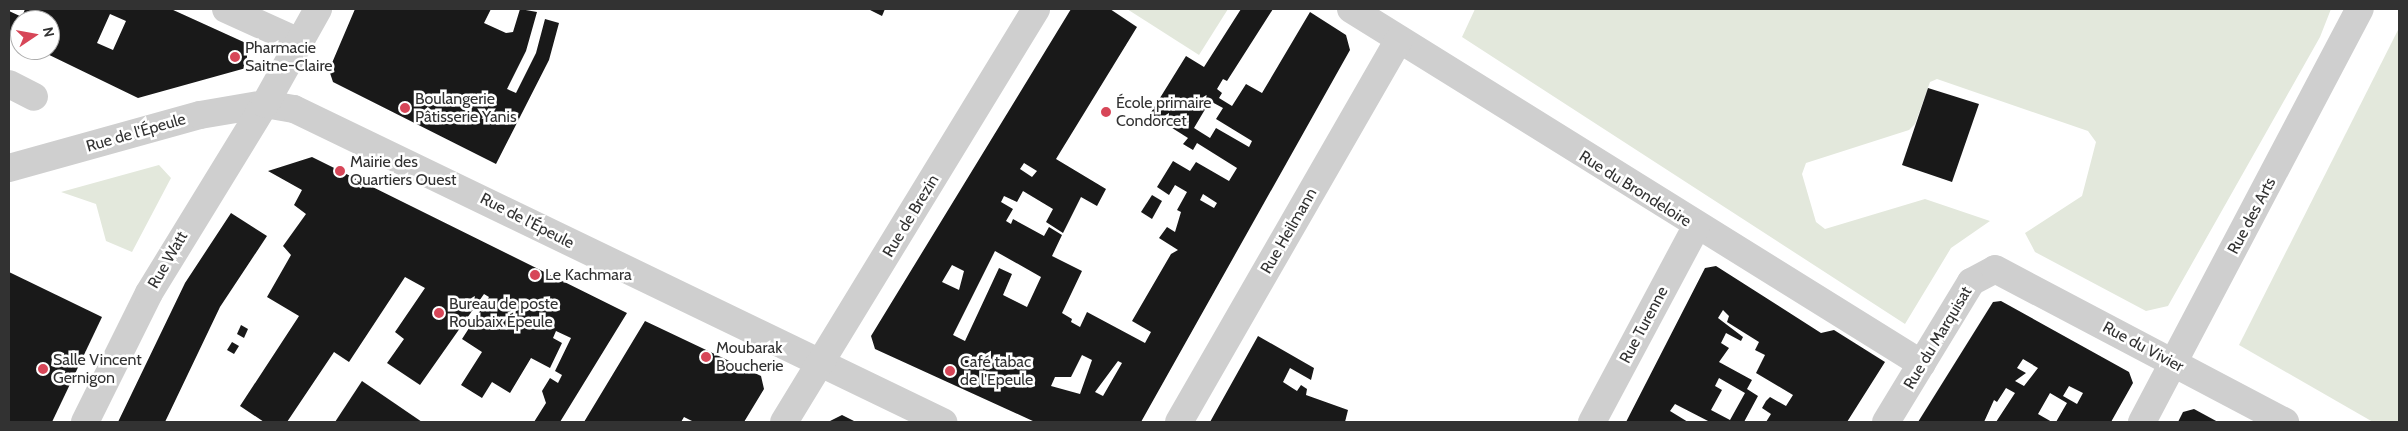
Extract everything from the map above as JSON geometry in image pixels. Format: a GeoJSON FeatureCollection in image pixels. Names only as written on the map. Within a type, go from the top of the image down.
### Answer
{"type":"FeatureCollection","features":[{"type":"Feature","properties":{"kind":"street"},"geometry":{"type":"LineString","coordinates":[[226,9],[301,43]]}},
{"type":"Feature","properties":{"kind":"street","name":"Rue Watt"},"geometry":{"type":"LineString","coordinates":[[85,422],[149,292],[265,104],[301,43],[318,9]]}},
{"type":"Feature","properties":{"kind":"street","name":"Rue de Brezin"},"geometry":{"type":"LineString","coordinates":[[784,422],[1036,9]]}},
{"type":"Feature","properties":{"kind":"street","name":"Rue du Brondeloire"},"geometry":{"type":"LineString","coordinates":[[1351,9],[1696,227],[1922,364]]}},
{"type":"Feature","properties":{"kind":"street","name":"Rue des Arts"},"geometry":{"type":"LineString","coordinates":[[2142,422],[2360,9]]}},
{"type":"Feature","properties":{"kind":"street","name":"Rue Heilmann"},"geometry":{"type":"LineString","coordinates":[[1179,422],[1399,40]]}},
{"type":"Feature","properties":{"kind":"street"},"geometry":{"type":"LineString","coordinates":[[9,84],[34,97]]}},
{"type":"Feature","properties":{"kind":"street","name":"Rue de l'Épeule"},"geometry":{"type":"LineString","coordinates":[[9,168],[200,115],[265,104],[316,116],[943,422]]}},
{"type":"Feature","properties":{"kind":"street","name":"Rue Turenne"},"geometry":{"type":"LineString","coordinates":[[1592,422],[1696,227]]}},
{"type":"Feature","properties":{"kind":"street","name":"Rue du Marquisat"},"geometry":{"type":"LineString","coordinates":[[1886,422],[1971,282],[1990,270],[2001,270]]}},
{"type":"Feature","properties":{"kind":"street","name":"Rue du Vivier"},"geometry":{"type":"LineString","coordinates":[[2001,270],[2173,365],[2285,422]]}},
{"type":"Feature","properties":{"kind":"shaded area"},"geometry":{"type":"Polygon","coordinates":[[[1127,9],[1228,9],[1199,55],[1127,9]]]}},
{"type":"Feature","properties":{"kind":"shaded area"},"geometry":{"type":"Polygon","coordinates":[[[1475,9],[2331,9],[2320,37],[2168,306],[2146,311],[2035,252],[2025,233],[2082,196],[2096,142],[2088,131],[1937,79],[1930,82],[1915,124],[1909,130],[1806,163],[1802,174],[1816,222],[1825,229],[1925,199],[1990,221],[1951,248],[1905,324],[1462,37],[1475,9]]]}},
{"type":"Feature","properties":{"kind":"shaded area"},"geometry":{"type":"Polygon","coordinates":[[[2399,28],[2399,422],[2373,422],[2239,345],[2399,28]]]}},
{"type":"Feature","properties":{"kind":"shaded area"},"geometry":{"type":"Polygon","coordinates":[[[159,165],[171,178],[132,252],[106,241],[96,204],[61,192],[159,165]]]}},
{"type":"Feature","properties":{"kind":"building"},"geometry":{"type":"Polygon","coordinates":[[[25,9],[171,9],[248,44],[246,68],[138,98],[60,60],[60,10],[25,9]],[[110,14],[97,43],[113,50],[126,21],[110,14]]]}},
{"type":"Feature","properties":{"kind":"building"},"geometry":{"type":"Polygon","coordinates":[[[355,9],[491,9],[484,23],[506,33],[513,32],[520,9],[537,12],[526,51],[507,89],[516,93],[536,53],[545,19],[559,23],[549,60],[496,164],[333,82],[329,70],[355,9]]]}},
{"type":"Feature","properties":{"kind":"building"},"geometry":{"type":"Polygon","coordinates":[[[868,9],[885,9],[882,16],[868,9]]]}},
{"type":"Feature","properties":{"kind":"building"},"geometry":{"type":"Polygon","coordinates":[[[1071,9],[1110,9],[1137,27],[1056,159],[1106,189],[1097,206],[1081,197],[1063,233],[1046,222],[1053,209],[1023,191],[1017,202],[1004,196],[1001,202],[1013,209],[1006,221],[1011,224],[1013,219],[1044,236],[1049,227],[1062,235],[1052,256],[1082,271],[1062,313],[1072,319],[1071,322],[1080,327],[1087,312],[1145,343],[1151,332],[1132,321],[1171,254],[1178,250],[1159,238],[1167,227],[1175,232],[1181,212],[1177,210],[1187,192],[1175,185],[1169,195],[1157,187],[1173,161],[1190,171],[1196,162],[1229,181],[1237,168],[1197,143],[1193,150],[1183,144],[1188,138],[1150,114],[1186,56],[1204,67],[1241,9],[1273,9],[1227,81],[1223,79],[1217,89],[1222,93],[1219,98],[1232,106],[1246,84],[1262,93],[1310,12],[1346,35],[1350,50],[1141,422],[1035,422],[875,349],[871,336],[1071,9]],[[1210,101],[1194,128],[1210,138],[1216,128],[1249,147],[1252,141],[1216,119],[1223,108],[1210,101]],[[1024,163],[1020,169],[1032,177],[1037,171],[1024,163]],[[1203,194],[1200,200],[1214,208],[1217,203],[1203,194]],[[995,251],[953,335],[965,341],[999,268],[1012,274],[1003,295],[1027,307],[1041,277],[995,251]],[[952,265],[942,282],[959,290],[964,271],[952,265]],[[1082,355],[1071,377],[1055,377],[1051,386],[1080,394],[1092,360],[1082,355]],[[1118,361],[1095,392],[1103,396],[1122,363],[1118,361]]]}},
{"type":"Feature","properties":{"kind":"building"},"geometry":{"type":"Polygon","coordinates":[[[10,11],[10,36],[9,35],[10,11]]]}},
{"type":"Feature","properties":{"kind":"building"},"geometry":{"type":"Polygon","coordinates":[[[1928,88],[1979,104],[1952,182],[1902,165],[1928,88]]]}},
{"type":"Feature","properties":{"kind":"building"},"geometry":{"type":"Polygon","coordinates":[[[312,157],[627,313],[560,422],[534,422],[546,403],[542,391],[550,378],[558,383],[562,375],[555,371],[571,338],[556,331],[553,338],[562,343],[550,368],[531,358],[510,393],[492,382],[482,398],[461,385],[482,352],[462,339],[489,297],[484,294],[420,385],[387,363],[404,339],[395,332],[425,288],[405,277],[349,362],[334,352],[287,422],[264,422],[240,406],[299,316],[267,297],[291,255],[283,246],[306,214],[294,205],[302,190],[268,171],[312,157]]]}},
{"type":"Feature","properties":{"kind":"building"},"geometry":{"type":"Polygon","coordinates":[[[1152,195],[1162,201],[1152,219],[1141,212],[1152,195]]]}},
{"type":"Feature","properties":{"kind":"building"},"geometry":{"type":"Polygon","coordinates":[[[231,213],[267,236],[220,307],[165,422],[118,422],[185,283],[231,213]]]}},
{"type":"Feature","properties":{"kind":"building"},"geometry":{"type":"Polygon","coordinates":[[[1716,266],[1821,333],[1834,330],[1885,362],[1847,422],[1766,422],[1771,414],[1762,408],[1770,397],[1786,406],[1793,395],[1756,373],[1765,355],[1755,350],[1759,342],[1727,322],[1729,316],[1723,310],[1718,318],[1743,337],[1741,341],[1726,333],[1721,343],[1729,348],[1719,362],[1752,380],[1747,389],[1758,396],[1744,422],[1710,422],[1675,404],[1670,411],[1688,422],[1626,422],[1705,268],[1716,266]],[[1719,378],[1715,386],[1722,390],[1711,410],[1730,420],[1745,393],[1719,378]]]}},
{"type":"Feature","properties":{"kind":"building","name":"Salle Vincent Gernigon"},"geometry":{"type":"Polygon","coordinates":[[[9,272],[102,317],[52,422],[9,422],[9,272]]]}},
{"type":"Feature","properties":{"kind":"building"},"geometry":{"type":"Polygon","coordinates":[[[2001,301],[2129,372],[2133,383],[2111,422],[2056,422],[2067,403],[2050,393],[2038,414],[2052,422],[1996,422],[2015,393],[2006,388],[1997,402],[1994,400],[1984,422],[1918,422],[1993,302],[2001,301]],[[2023,359],[2017,368],[2026,373],[2015,381],[2024,386],[2038,368],[2023,359]],[[2069,386],[2063,396],[2077,404],[2083,393],[2069,386]]]}},
{"type":"Feature","properties":{"kind":"building"},"geometry":{"type":"Polygon","coordinates":[[[645,321],[761,376],[764,389],[744,422],[694,422],[684,417],[681,422],[584,422],[645,321]]]}},
{"type":"Feature","properties":{"kind":"building"},"geometry":{"type":"Polygon","coordinates":[[[241,325],[248,329],[244,338],[237,334],[241,325]]]}},
{"type":"Feature","properties":{"kind":"building"},"geometry":{"type":"Polygon","coordinates":[[[1258,336],[1314,368],[1311,380],[1290,368],[1283,382],[1297,391],[1301,385],[1307,389],[1306,395],[1348,410],[1345,422],[1210,422],[1258,336]]]}},
{"type":"Feature","properties":{"kind":"building"},"geometry":{"type":"Polygon","coordinates":[[[232,342],[239,346],[234,354],[227,350],[232,342]]]}},
{"type":"Feature","properties":{"kind":"building"},"geometry":{"type":"Polygon","coordinates":[[[362,381],[422,422],[335,422],[362,381]]]}},
{"type":"Feature","properties":{"kind":"building"},"geometry":{"type":"Polygon","coordinates":[[[2194,409],[2218,422],[2178,422],[2183,412],[2194,409]]]}},
{"type":"Feature","properties":{"kind":"building"},"geometry":{"type":"Polygon","coordinates":[[[842,415],[856,422],[828,422],[842,415]]]}},
{"type":"Feature","properties":{"kind":"place","name":"Pharmacie Saitne-Claire"},"geometry":{"type":"Point","coordinates":[235,57]}},
{"type":"Feature","properties":{"kind":"place","name":"Boulangerie Pâtisserie Yanis"},"geometry":{"type":"Point","coordinates":[405,108]}},
{"type":"Feature","properties":{"kind":"place","name":"École primaire Condorcet"},"geometry":{"type":"Point","coordinates":[1106,112]}},
{"type":"Feature","properties":{"kind":"place","name":"Mairie des Quartiers Ouest"},"geometry":{"type":"Point","coordinates":[340,171]}},
{"type":"Feature","properties":{"kind":"place","name":"Le Kachmara"},"geometry":{"type":"Point","coordinates":[535,275]}},
{"type":"Feature","properties":{"kind":"place","name":"Bureau de poste Roubaix Épeule"},"geometry":{"type":"Point","coordinates":[439,313]}},
{"type":"Feature","properties":{"kind":"place","name":"Moubarak Boucherie"},"geometry":{"type":"Point","coordinates":[706,357]}},
{"type":"Feature","properties":{"kind":"place","name":"Salle Vincent Gernigon"},"geometry":{"type":"Point","coordinates":[43,369]}},
{"type":"Feature","properties":{"kind":"place","name":"Café tabac de l'Epeule"},"geometry":{"type":"Point","coordinates":[950,371]}}]}
